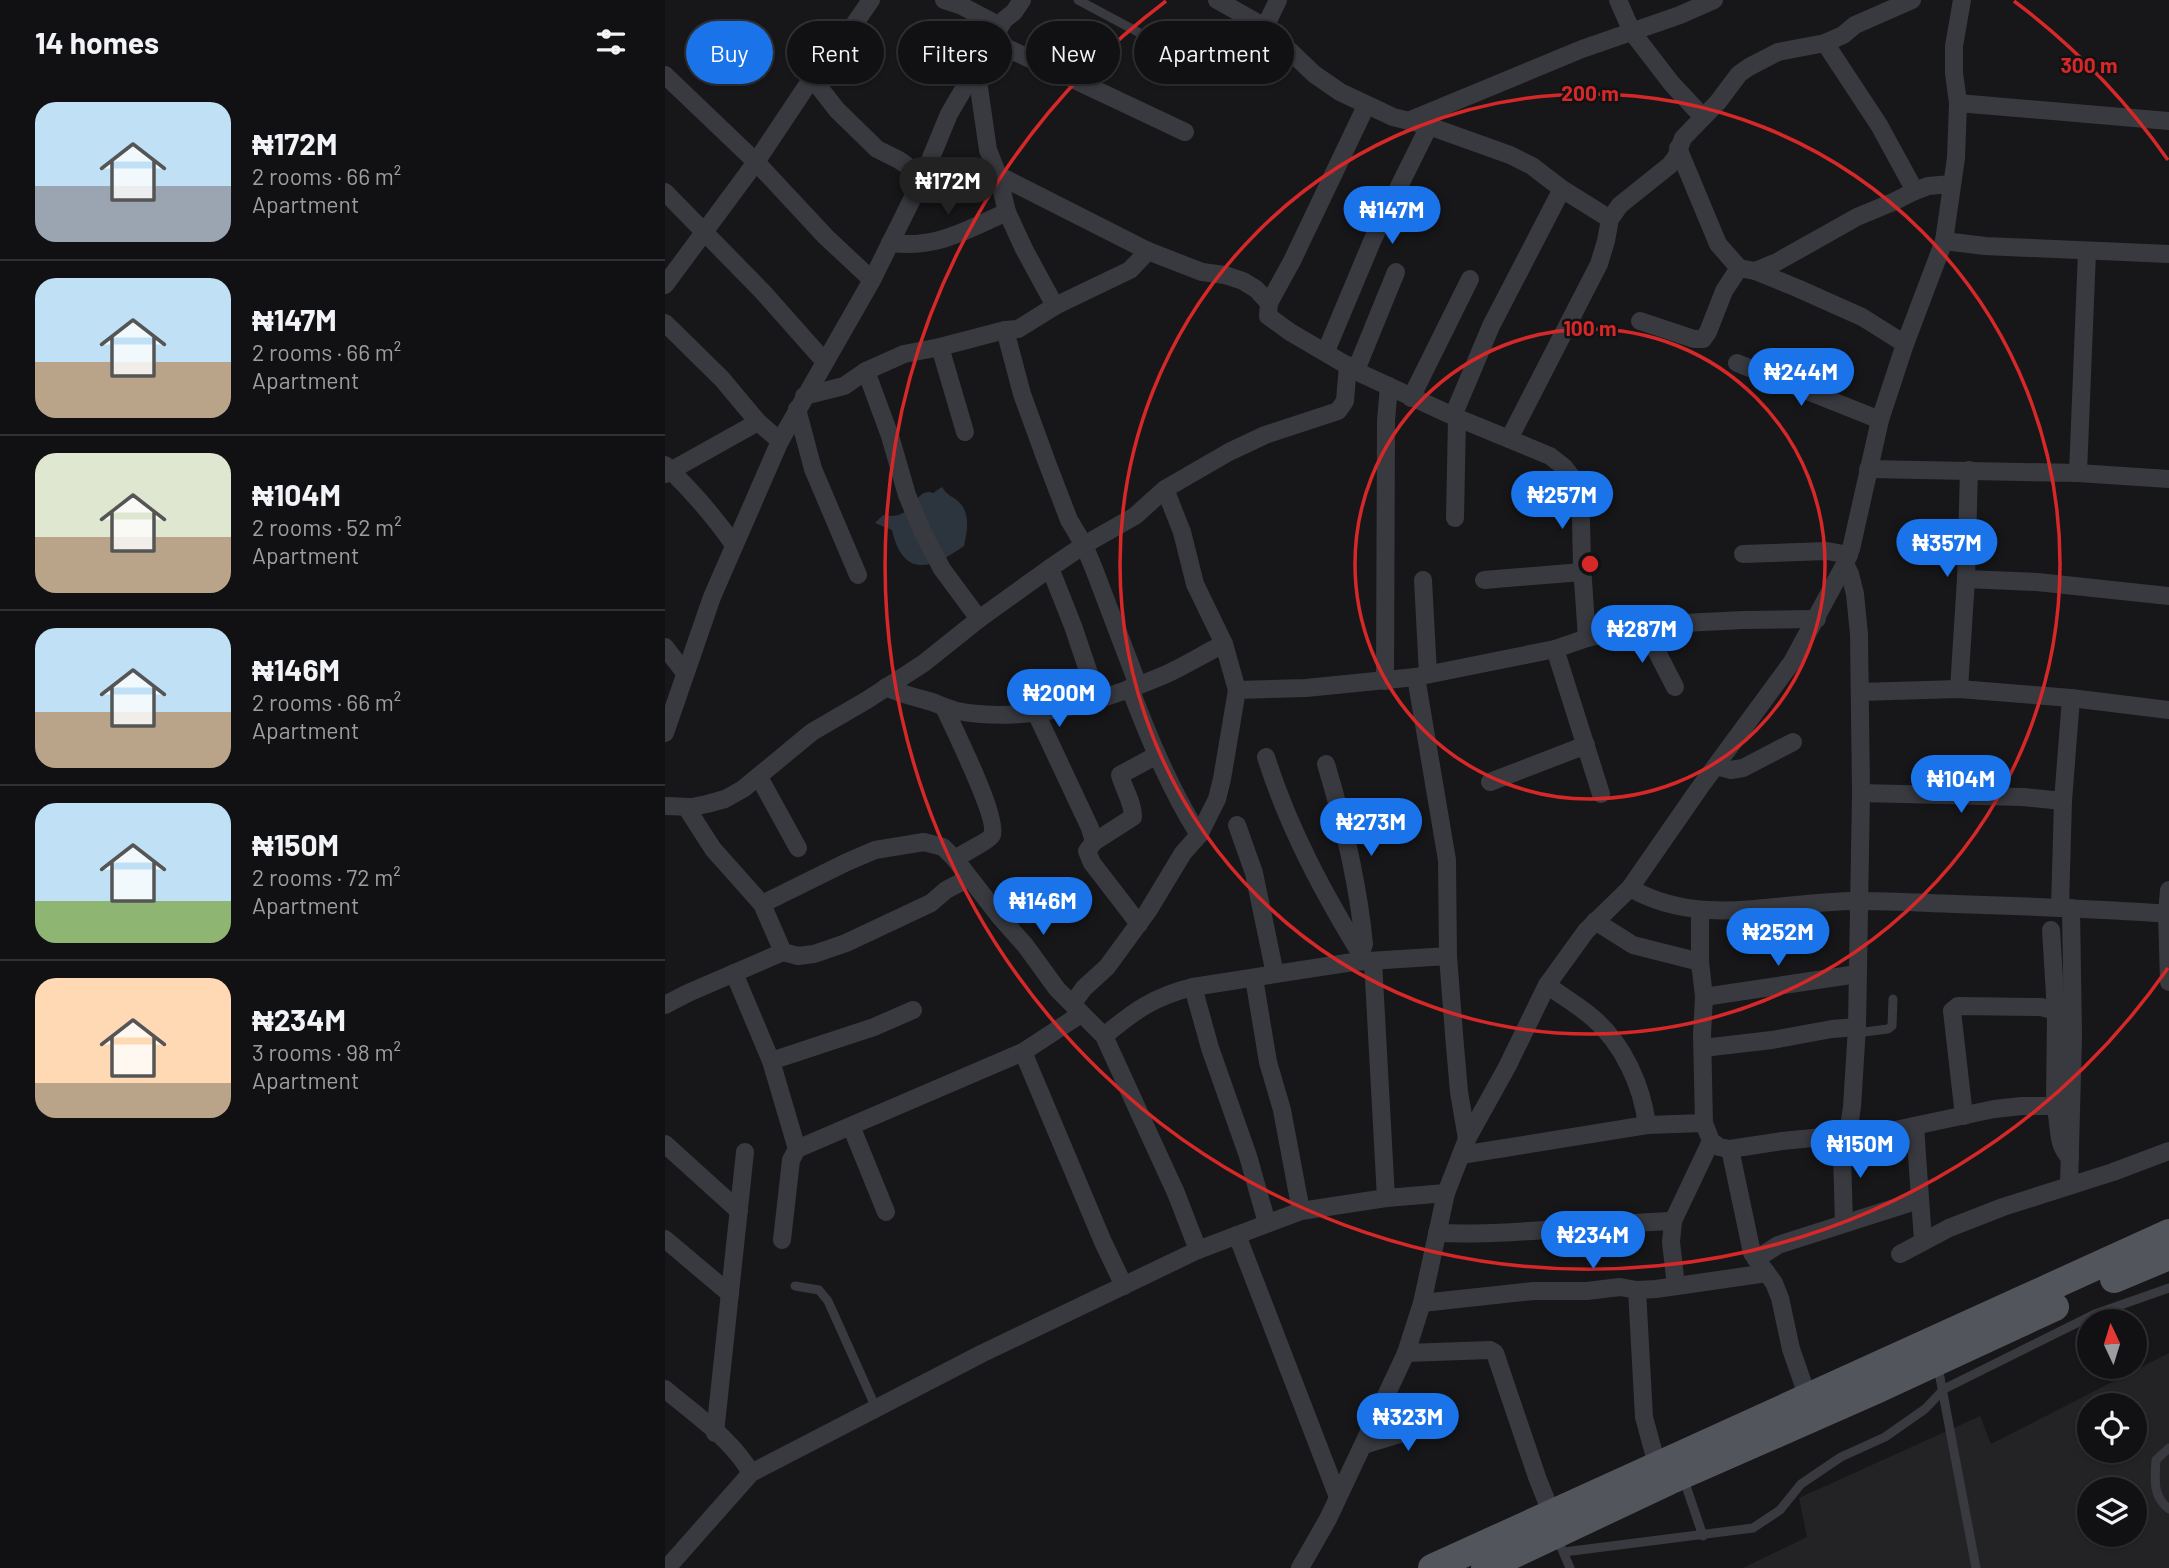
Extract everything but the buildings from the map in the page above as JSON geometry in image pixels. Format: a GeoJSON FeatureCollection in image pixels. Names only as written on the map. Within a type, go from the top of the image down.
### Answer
{"type":"FeatureCollection","features":[{"type":"Feature","properties":{"kind":"main road"},"geometry":{"type":"LineString","coordinates":[[1432,1568],[1557,1534],[1657,1465],[2169,1233]]}},
{"type":"Feature","properties":{"kind":"main road"},"geometry":{"type":"LineString","coordinates":[[1485,1568],[1683,1475],[2169,1256]]}},
{"type":"Feature","properties":{"kind":"street"},"geometry":{"type":"LineString","coordinates":[[856,21],[871,0]]}},
{"type":"Feature","properties":{"kind":"street"},"geometry":{"type":"LineString","coordinates":[[944,0],[962,6],[986,21]]}},
{"type":"Feature","properties":{"kind":"street"},"geometry":{"type":"LineString","coordinates":[[1001,21],[1008,0]]}},
{"type":"Feature","properties":{"kind":"street"},"geometry":{"type":"LineString","coordinates":[[1006,21],[1022,0]]}},
{"type":"Feature","properties":{"kind":"street"},"geometry":{"type":"LineString","coordinates":[[1217,0],[1254,21]]}},
{"type":"Feature","properties":{"kind":"street"},"geometry":{"type":"LineString","coordinates":[[1268,21],[1278,0]]}},
{"type":"Feature","properties":{"kind":"street"},"geometry":{"type":"LineString","coordinates":[[1618,0],[1632,32],[1672,84],[1703,117]]}},
{"type":"Feature","properties":{"kind":"street"},"geometry":{"type":"LineString","coordinates":[[1408,121],[1714,0]]}},
{"type":"Feature","properties":{"kind":"street"},"geometry":{"type":"LineString","coordinates":[[1509,439],[1599,264],[1610,219],[1620,205],[1670,165],[1683,138],[1718,102],[1739,74],[1778,52],[1825,43],[1843,35],[1855,25],[1912,0]]}},
{"type":"Feature","properties":{"kind":"street"},"geometry":{"type":"LineString","coordinates":[[1300,1568],[1328,1519],[1406,1353],[1422,1303],[1445,1193],[1464,1147],[1547,985],[1559,971],[1576,942],[1630,888],[1792,662],[1817,620],[1847,559],[1880,420],[1944,241],[1957,158],[1958,103],[1954,46],[1962,0]]}},
{"type":"Feature","properties":{"kind":"street"},"geometry":{"type":"LineString","coordinates":[[1012,36],[1185,132]]}},
{"type":"Feature","properties":{"kind":"street"},"geometry":{"type":"LineString","coordinates":[[1825,43],[1878,125],[1915,191]]}},
{"type":"Feature","properties":{"kind":"street"},"geometry":{"type":"LineString","coordinates":[[1294,55],[1314,74],[1366,106],[1510,155],[1532,166],[1562,189],[1610,219]]}},
{"type":"Feature","properties":{"kind":"street"},"geometry":{"type":"LineString","coordinates":[[665,75],[756,162],[826,237],[872,280]]}},
{"type":"Feature","properties":{"kind":"street"},"geometry":{"type":"LineString","coordinates":[[665,285],[756,162],[808,84]]}},
{"type":"Feature","properties":{"kind":"street"},"geometry":{"type":"LineString","coordinates":[[817,84],[837,110],[877,149],[923,177]]}},
{"type":"Feature","properties":{"kind":"street"},"geometry":{"type":"LineString","coordinates":[[665,733],[734,545],[780,441],[872,280],[923,177],[949,114],[966,84]]}},
{"type":"Feature","properties":{"kind":"street"},"geometry":{"type":"LineString","coordinates":[[978,84],[988,150],[998,175],[1007,212],[1055,306]]}},
{"type":"Feature","properties":{"kind":"street"},"geometry":{"type":"LineString","coordinates":[[1958,103],[2169,121]]}},
{"type":"Feature","properties":{"kind":"street"},"geometry":{"type":"LineString","coordinates":[[1366,106],[1269,303],[1268,316],[1352,368],[1412,398],[1550,456],[1565,467],[1571,474],[1579,494],[1587,638]]}},
{"type":"Feature","properties":{"kind":"street"},"geometry":{"type":"LineString","coordinates":[[1326,351],[1373,239],[1429,126]]}},
{"type":"Feature","properties":{"kind":"street"},"geometry":{"type":"LineString","coordinates":[[1678,148],[1718,244],[1747,269],[1863,317],[1905,344]]}},
{"type":"Feature","properties":{"kind":"street"},"geometry":{"type":"LineString","coordinates":[[998,175],[1148,251],[1202,272],[1226,275],[1243,281],[1257,289],[1269,303]]}},
{"type":"Feature","properties":{"kind":"street"},"geometry":{"type":"LineString","coordinates":[[1640,321],[1703,340],[1724,291],[1747,269],[1777,262],[1857,217],[1915,191],[1929,186],[1952,184]]}},
{"type":"Feature","properties":{"kind":"street"},"geometry":{"type":"LineString","coordinates":[[1455,519],[1455,417],[1491,326],[1562,189]]}},
{"type":"Feature","properties":{"kind":"street"},"geometry":{"type":"LineString","coordinates":[[665,192],[762,291],[825,362]]}},
{"type":"Feature","properties":{"kind":"street"},"geometry":{"type":"LineString","coordinates":[[890,243],[931,243],[1007,212]]}},
{"type":"Feature","properties":{"kind":"street"},"geometry":{"type":"LineString","coordinates":[[1944,241],[1986,247],[2169,254]]}},
{"type":"Feature","properties":{"kind":"street"},"geometry":{"type":"LineString","coordinates":[[801,402],[844,386],[866,371],[904,354],[1018,329],[1055,306],[1130,270],[1148,251]]}},
{"type":"Feature","properties":{"kind":"street"},"geometry":{"type":"LineString","coordinates":[[2078,473],[2087,252]]}},
{"type":"Feature","properties":{"kind":"street"},"geometry":{"type":"LineString","coordinates":[[665,806],[686,807],[725,799],[759,777],[812,732],[924,663],[979,619],[1084,545],[1124,524],[1165,489],[1229,452],[1265,435],[1338,411],[1345,401],[1352,368],[1396,272]]}},
{"type":"Feature","properties":{"kind":"street"},"geometry":{"type":"LineString","coordinates":[[1412,398],[1470,279]]}},
{"type":"Feature","properties":{"kind":"street"},"geometry":{"type":"LineString","coordinates":[[665,323],[722,379],[758,422],[780,441]]}},
{"type":"Feature","properties":{"kind":"street"},"geometry":{"type":"LineString","coordinates":[[1005,330],[1022,394],[1069,520],[1084,545],[1157,755],[1185,814],[1199,835]]}},
{"type":"Feature","properties":{"kind":"street"},"geometry":{"type":"LineString","coordinates":[[940,348],[965,432]]}},
{"type":"Feature","properties":{"kind":"street"},"geometry":{"type":"LineString","coordinates":[[1737,363],[1880,420]]}},
{"type":"Feature","properties":{"kind":"street"},"geometry":{"type":"LineString","coordinates":[[866,371],[890,436],[907,495],[923,533],[943,569],[979,619]]}},
{"type":"Feature","properties":{"kind":"street"},"geometry":{"type":"LineString","coordinates":[[1385,681],[1386,421],[1389,386]]}},
{"type":"Feature","properties":{"kind":"street"},"geometry":{"type":"LineString","coordinates":[[801,402],[813,469],[858,575]]}},
{"type":"Feature","properties":{"kind":"street"},"geometry":{"type":"LineString","coordinates":[[734,545],[718,521],[667,470],[758,422]]}},
{"type":"Feature","properties":{"kind":"street"},"geometry":{"type":"LineString","coordinates":[[1868,469],[2078,473],[2169,479]]}},
{"type":"Feature","properties":{"kind":"street"},"geometry":{"type":"LineString","coordinates":[[1959,689],[1969,470]]}},
{"type":"Feature","properties":{"kind":"street"},"geometry":{"type":"LineString","coordinates":[[782,1240],[791,1160],[797,1149],[1023,1052],[1077,1009],[1084,988],[1107,967],[1139,924],[1182,853],[1199,835],[1217,799],[1237,690],[1224,644],[1195,584],[1182,532],[1165,489]]}},
{"type":"Feature","properties":{"kind":"street"},"geometry":{"type":"LineString","coordinates":[[1743,554],[1826,551],[1847,559]]}},
{"type":"Feature","properties":{"kind":"street"},"geometry":{"type":"LineString","coordinates":[[1844,1223],[1842,1155],[1852,1107],[1857,1030],[1861,793],[1859,635],[1856,594],[1847,559]]}},
{"type":"Feature","properties":{"kind":"street"},"geometry":{"type":"LineString","coordinates":[[1050,568],[1098,700]]}},
{"type":"Feature","properties":{"kind":"street"},"geometry":{"type":"LineString","coordinates":[[1484,580],[1582,572]]}},
{"type":"Feature","properties":{"kind":"street"},"geometry":{"type":"LineString","coordinates":[[1966,579],[2037,582],[2169,596]]}},
{"type":"Feature","properties":{"kind":"street"},"geometry":{"type":"LineString","coordinates":[[1423,580],[1422,675],[1447,860],[1448,956],[1464,1147]]}},
{"type":"Feature","properties":{"kind":"street"},"geometry":{"type":"LineString","coordinates":[[1237,690],[1306,688],[1385,681],[1555,649],[1587,638],[1643,625],[1743,620],[1817,620]]}},
{"type":"Feature","properties":{"kind":"street"},"geometry":{"type":"LineString","coordinates":[[1643,625],[1675,687]]}},
{"type":"Feature","properties":{"kind":"street"},"geometry":{"type":"LineString","coordinates":[[886,687],[908,697],[955,711],[977,714],[1036,713],[1098,700],[1164,675],[1224,644]]}},
{"type":"Feature","properties":{"kind":"street"},"geometry":{"type":"LineString","coordinates":[[665,647],[685,673]]}},
{"type":"Feature","properties":{"kind":"street"},"geometry":{"type":"LineString","coordinates":[[1555,649],[1601,794]]}},
{"type":"Feature","properties":{"kind":"street"},"geometry":{"type":"LineString","coordinates":[[1860,692],[1959,689],[2071,698],[2169,710]]}},
{"type":"Feature","properties":{"kind":"street"},"geometry":{"type":"LineString","coordinates":[[2069,1186],[2073,1037],[2065,908],[2063,801],[2071,698]]}},
{"type":"Feature","properties":{"kind":"street"},"geometry":{"type":"LineString","coordinates":[[944,707],[972,766],[989,810],[993,830],[988,840],[968,849],[955,859]]}},
{"type":"Feature","properties":{"kind":"street"},"geometry":{"type":"LineString","coordinates":[[1036,713],[1061,762],[1094,842]]}},
{"type":"Feature","properties":{"kind":"street"},"geometry":{"type":"LineString","coordinates":[[1716,766],[1731,770],[1743,768],[1794,742]]}},
{"type":"Feature","properties":{"kind":"street"},"geometry":{"type":"LineString","coordinates":[[1490,782],[1586,745]]}},
{"type":"Feature","properties":{"kind":"street"},"geometry":{"type":"LineString","coordinates":[[1139,924],[1092,863],[1087,851],[1094,842],[1133,817],[1133,807],[1120,775],[1157,755]]}},
{"type":"Feature","properties":{"kind":"street"},"geometry":{"type":"LineString","coordinates":[[1266,757],[1298,840],[1366,959]]}},
{"type":"Feature","properties":{"kind":"street"},"geometry":{"type":"LineString","coordinates":[[1326,764],[1354,872],[1364,944],[1386,1198]]}},
{"type":"Feature","properties":{"kind":"street"},"geometry":{"type":"LineString","coordinates":[[759,777],[798,848]]}},
{"type":"Feature","properties":{"kind":"street"},"geometry":{"type":"LineString","coordinates":[[1861,793],[2024,797],[2063,801]]}},
{"type":"Feature","properties":{"kind":"street"},"geometry":{"type":"LineString","coordinates":[[686,807],[713,849],[762,904],[783,952]]}},
{"type":"Feature","properties":{"kind":"street"},"geometry":{"type":"LineString","coordinates":[[1237,825],[1254,873],[1275,974]]}},
{"type":"Feature","properties":{"kind":"street"},"geometry":{"type":"LineString","coordinates":[[762,904],[876,850],[924,842],[943,847],[1025,945],[1057,989],[1104,1036],[1176,1193],[1198,1250]]}},
{"type":"Feature","properties":{"kind":"street"},"geometry":{"type":"LineString","coordinates":[[665,1005],[783,952],[798,956],[814,954],[846,943],[932,903],[946,890],[969,878]]}},
{"type":"Feature","properties":{"kind":"street"},"geometry":{"type":"LineString","coordinates":[[1630,888],[1657,901],[1700,911],[1860,901],[2168,914]]}},
{"type":"Feature","properties":{"kind":"street"},"geometry":{"type":"LineString","coordinates":[[2169,890],[2169,982]]}},
{"type":"Feature","properties":{"kind":"street"},"geometry":{"type":"LineString","coordinates":[[1700,911],[1700,962],[1704,997],[1704,1123],[1711,1141],[1720,1147],[1730,1149],[1848,1133],[1895,1130],[1994,1109],[2055,1107]]}},
{"type":"Feature","properties":{"kind":"street"},"geometry":{"type":"LineString","coordinates":[[1595,921],[1633,944],[1700,962]]}},
{"type":"Feature","properties":{"kind":"street"},"geometry":{"type":"LineString","coordinates":[[2051,930],[2056,1011],[2055,1107],[2059,1118],[2059,1143],[2070,1157]]}},
{"type":"Feature","properties":{"kind":"street"},"geometry":{"type":"LineString","coordinates":[[1104,1036],[1146,1003],[1171,992],[1366,959],[1448,956]]}},
{"type":"Feature","properties":{"kind":"street"},"geometry":{"type":"LineString","coordinates":[[734,973],[771,1061],[797,1149]]}},
{"type":"Feature","properties":{"kind":"street"},"geometry":{"type":"LineString","coordinates":[[1704,997],[1857,974]]}},
{"type":"Feature","properties":{"kind":"street"},"geometry":{"type":"LineString","coordinates":[[1254,978],[1268,1062],[1282,1110],[1301,1211]]}},
{"type":"Feature","properties":{"kind":"street"},"geometry":{"type":"LineString","coordinates":[[1547,985],[1594,1019],[1623,1052],[1644,1105],[1647,1125]]}},
{"type":"Feature","properties":{"kind":"street"},"geometry":{"type":"LineString","coordinates":[[1193,987],[1267,1223]]}},
{"type":"Feature","properties":{"kind":"street"},"geometry":{"type":"LineString","coordinates":[[1964,1116],[1952,1011],[1958,1006],[2041,1007],[2056,1011]]}},
{"type":"Feature","properties":{"kind":"street"},"geometry":{"type":"LineString","coordinates":[[771,1061],[874,1027],[913,1010]]}},
{"type":"Feature","properties":{"kind":"street"},"geometry":{"type":"LineString","coordinates":[[1703,1048],[1772,1040],[1832,1029],[1857,1030]]}},
{"type":"Feature","properties":{"kind":"street"},"geometry":{"type":"LineString","coordinates":[[1023,1052],[1124,1286]]}},
{"type":"Feature","properties":{"kind":"street"},"geometry":{"type":"LineString","coordinates":[[1464,1147],[1647,1125],[1704,1123]]}},
{"type":"Feature","properties":{"kind":"street"},"geometry":{"type":"LineString","coordinates":[[851,1126],[886,1212]]}},
{"type":"Feature","properties":{"kind":"street"},"geometry":{"type":"LineString","coordinates":[[1915,1126],[1923,1241]]}},
{"type":"Feature","properties":{"kind":"street"},"geometry":{"type":"LineString","coordinates":[[1676,1286],[1671,1242],[1673,1222],[1711,1141]]}},
{"type":"Feature","properties":{"kind":"street"},"geometry":{"type":"LineString","coordinates":[[665,1144],[739,1211]]}},
{"type":"Feature","properties":{"kind":"street"},"geometry":{"type":"LineString","coordinates":[[1730,1149],[1748,1239],[1780,1298],[1791,1349],[1808,1398]]}},
{"type":"Feature","properties":{"kind":"street"},"geometry":{"type":"LineString","coordinates":[[1899,1254],[1948,1228],[2169,1151]]}},
{"type":"Feature","properties":{"kind":"street"},"geometry":{"type":"LineString","coordinates":[[715,1433],[745,1152]]}},
{"type":"Feature","properties":{"kind":"street"},"geometry":{"type":"LineString","coordinates":[[667,1568],[751,1474],[983,1353],[1198,1250],[1301,1211],[1386,1198],[1445,1193]]}},
{"type":"Feature","properties":{"kind":"street"},"geometry":{"type":"LineString","coordinates":[[1422,1303],[1533,1292],[1620,1287],[1637,1290],[1676,1286],[1761,1266],[1778,1245],[1919,1200]]}},
{"type":"Feature","properties":{"kind":"street"},"geometry":{"type":"LineString","coordinates":[[1437,1233],[1516,1232],[1673,1222]]}},
{"type":"Feature","properties":{"kind":"street"},"geometry":{"type":"LineString","coordinates":[[1237,1235],[1338,1497]]}},
{"type":"Feature","properties":{"kind":"street"},"geometry":{"type":"LineString","coordinates":[[665,1238],[730,1294]]}},
{"type":"Feature","properties":{"kind":"street"},"geometry":{"type":"LineString","coordinates":[[1637,1290],[1644,1417],[1657,1465]]}},
{"type":"Feature","properties":{"kind":"street"},"geometry":{"type":"LineString","coordinates":[[1406,1353],[1494,1352],[1557,1534]]}},
{"type":"Feature","properties":{"kind":"street"},"geometry":{"type":"LineString","coordinates":[[665,1389],[744,1461],[751,1474]]}},
{"type":"Feature","properties":{"kind":"street"},"geometry":{"type":"LineString","coordinates":[[1364,1445],[1439,1422]]}},
{"type":"Feature","properties":{"kind":"lane"},"geometry":{"type":"LineString","coordinates":[[1079,0],[1134,30]]}},
{"type":"Feature","properties":{"kind":"lane"},"geometry":{"type":"LineString","coordinates":[[1857,1030],[1888,1029],[1892,1026],[1893,999]]}},
{"type":"Feature","properties":{"kind":"lane"},"geometry":{"type":"LineString","coordinates":[[795,1286],[819,1290],[828,1301],[876,1408]]}},
{"type":"Feature","properties":{"kind":"lane"},"geometry":{"type":"LineString","coordinates":[[1570,1568],[1557,1534],[1703,1535],[1753,1528],[1780,1510],[1801,1484],[1841,1457],[1885,1437],[1925,1409],[1944,1389],[2095,1314],[2169,1288]]}},
{"type":"Feature","properties":{"kind":"lane"},"geometry":{"type":"LineString","coordinates":[[1937,1361],[1976,1568]]}},
{"type":"Feature","properties":{"kind":"lane"},"geometry":{"type":"LineString","coordinates":[[2169,1448],[2157,1460],[2155,1484],[2161,1503],[2169,1509]]}},
{"type":"Feature","properties":{"kind":"lane"},"geometry":{"type":"LineString","coordinates":[[1683,1475],[1703,1535]]}},
{"type":"Feature","properties":{"kind":"shaded area"},"geometry":{"type":"Polygon","coordinates":[[[942,487],[959,502],[965,512],[967,523],[964,546],[930,564],[911,563],[897,546],[892,530],[875,523],[883,515],[902,514],[922,494],[933,493],[942,487]]]}},
{"type":"Feature","properties":{"kind":"shaded area"},"geometry":{"type":"Polygon","coordinates":[[[2169,1353],[2169,1568],[1743,1568],[1807,1537],[1799,1498],[1980,1416],[1991,1444],[2077,1400],[2077,1463],[2147,1463],[2147,1393],[2091,1393],[2118,1379],[2147,1379],[2147,1364],[2169,1353]]]}}]}
